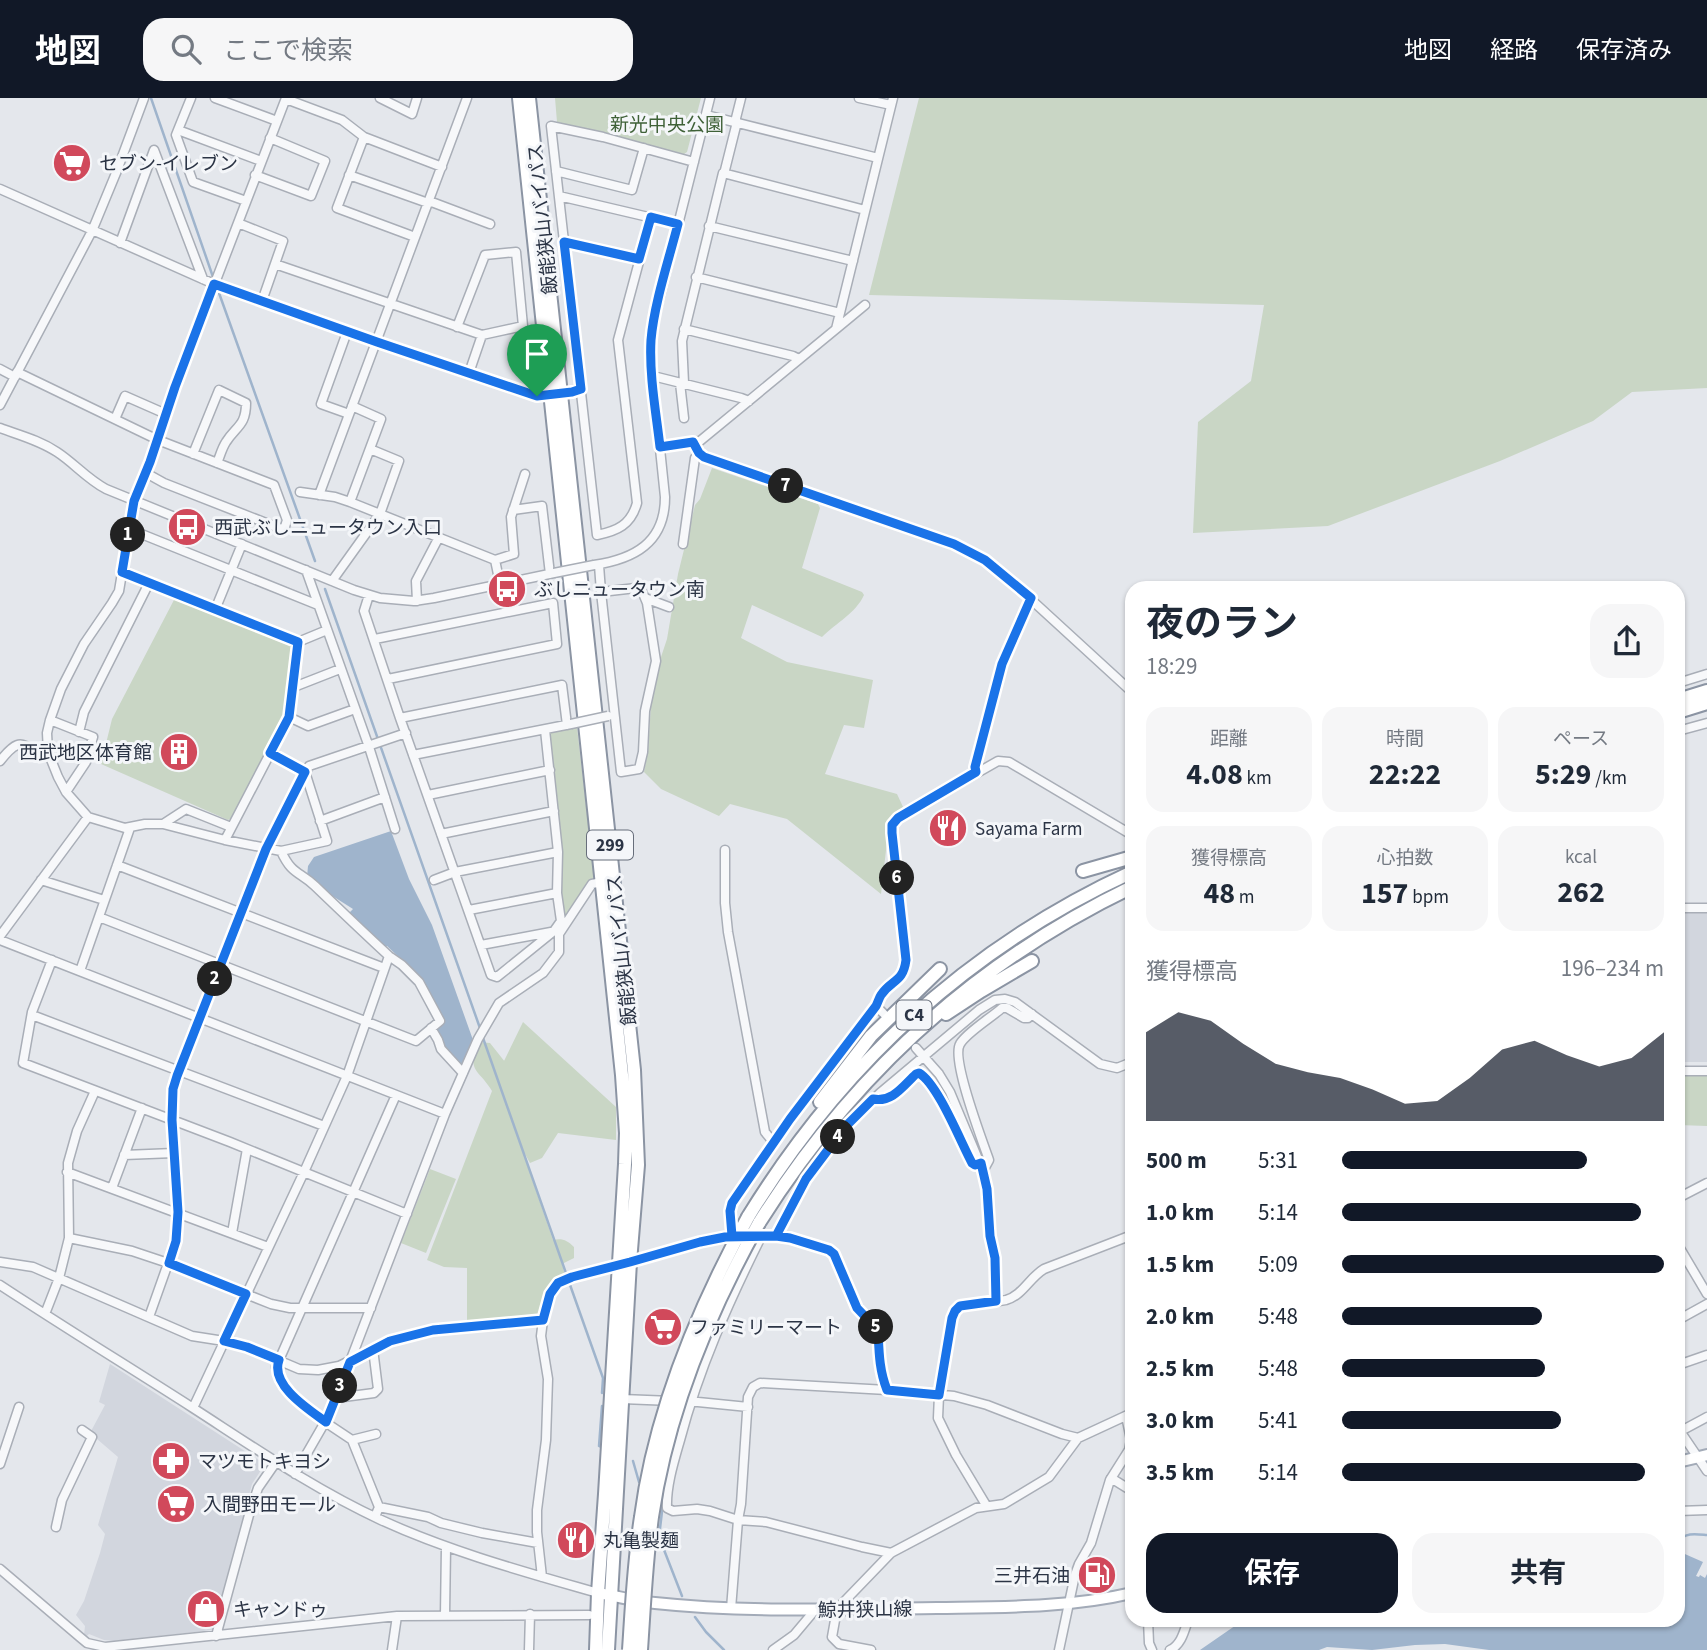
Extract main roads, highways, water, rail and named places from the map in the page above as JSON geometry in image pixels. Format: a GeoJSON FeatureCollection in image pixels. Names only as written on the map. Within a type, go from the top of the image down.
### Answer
{"type":"FeatureCollection","features":[{"type":"Feature","properties":{"kind":"highway","name":"飯能狭山バイパス"},"geometry":{"type":"LineString","coordinates":[[519,98],[626,1133],[622,1399],[604,1594]]}},
{"type":"Feature","properties":{"kind":"highway","name":"飯能狭山バイパス"},"geometry":{"type":"LineString","coordinates":[[529,98],[634,1070],[638,1165],[625,1263],[604,1594]]}},
{"type":"Feature","properties":{"kind":"highway"},"geometry":{"type":"LineString","coordinates":[[1685,698],[1707,691]]}},
{"type":"Feature","properties":{"kind":"highway"},"geometry":{"type":"LineString","coordinates":[[1685,710],[1707,703]]}},
{"type":"Feature","properties":{"kind":"highway"},"geometry":{"type":"LineString","coordinates":[[1083,872],[1125,858]]}},
{"type":"Feature","properties":{"kind":"highway","name":"C4"},"geometry":{"type":"LineString","coordinates":[[641,1650],[646,1570],[653,1515],[670,1437],[683,1392],[712,1315],[756,1225],[764,1191],[835,1096],[868,1060],[929,1002],[958,977],[1018,934],[1125,876]]}},
{"type":"Feature","properties":{"kind":"highway","name":"C4"},"geometry":{"type":"LineString","coordinates":[[629,1650],[633,1579],[649,1469],[671,1389],[717,1276],[821,1134],[901,1045],[967,988],[1027,946],[1125,891]]}},
{"type":"Feature","properties":{"kind":"highway"},"geometry":{"type":"LineString","coordinates":[[865,1082],[948,1013],[981,990],[1032,961]]}},
{"type":"Feature","properties":{"kind":"highway"},"geometry":{"type":"LineString","coordinates":[[764,1191],[800,1130],[834,1083],[872,1036],[940,969]]}},
{"type":"Feature","properties":{"kind":"highway","name":"299"},"geometry":{"type":"LineString","coordinates":[[596,1650],[604,1594]]}},
{"type":"Feature","properties":{"kind":"highway","name":"299"},"geometry":{"type":"LineString","coordinates":[[604,1594],[608,1650]]}},
{"type":"Feature","properties":{"kind":"main road"},"geometry":{"type":"LineString","coordinates":[[1685,1460],[1702,1456]]}},
{"type":"Feature","properties":{"kind":"main road","name":"鯨井狭山線"},"geometry":{"type":"LineString","coordinates":[[604,1594],[652,1603],[731,1609],[815,1611],[1027,1606],[1125,1596]]}},
{"type":"Feature","properties":{"kind":"water"},"geometry":{"type":"Polygon","coordinates":[[[391,831],[409,879],[432,925],[473,1040],[461,1066],[443,1046],[436,1029],[444,1020],[421,978],[387,946],[383,949],[348,914],[353,909],[307,877],[308,866],[314,857],[391,831]]]}},
{"type":"Feature","properties":{"kind":"water"},"geometry":{"type":"Polygon","coordinates":[[[1685,1554],[1703,1562],[1696,1576],[1705,1578],[1707,1574],[1707,1650],[1489,1650],[1445,1644],[1372,1650],[1327,1647],[1319,1650],[1200,1650],[1233,1627],[1685,1627],[1685,1554]]]}},
{"type":"Feature","properties":{"kind":"waterway"},"geometry":{"type":"LineString","coordinates":[[151,98],[213,277]]}},
{"type":"Feature","properties":{"kind":"waterway"},"geometry":{"type":"LineString","coordinates":[[219,293],[315,561]]}},
{"type":"Feature","properties":{"kind":"waterway"},"geometry":{"type":"LineString","coordinates":[[325,589],[481,1031]]}},
{"type":"Feature","properties":{"kind":"waterway"},"geometry":{"type":"LineString","coordinates":[[483,1038],[567,1276]]}},
{"type":"Feature","properties":{"kind":"waterway"},"geometry":{"type":"LineString","coordinates":[[569,1282],[603,1378],[602,1393]]}},
{"type":"Feature","properties":{"kind":"waterway"},"geometry":{"type":"LineString","coordinates":[[601,1447],[602,1406]]}},
{"type":"Feature","properties":{"kind":"waterway"},"geometry":{"type":"LineString","coordinates":[[633,1461],[639,1482],[643,1482]]}},
{"type":"Feature","properties":{"kind":"waterway"},"geometry":{"type":"LineString","coordinates":[[663,1503],[659,1537],[682,1596]]}},
{"type":"Feature","properties":{"kind":"waterway"},"geometry":{"type":"LineString","coordinates":[[1685,1536],[1707,1535]]}},
{"type":"Feature","properties":{"kind":"waterway"},"geometry":{"type":"LineString","coordinates":[[695,1617],[724,1650]]}},
{"type":"Feature","properties":{"kind":"place","name":"セブン-イレブン"},"geometry":{"type":"Point","coordinates":[72,163]}},
{"type":"Feature","properties":{"kind":"place","name":"西武ぶしニュータウン入口"},"geometry":{"type":"Point","coordinates":[187,527]}},
{"type":"Feature","properties":{"kind":"place","name":"ぶしニュータウン南"},"geometry":{"type":"Point","coordinates":[507,589]}},
{"type":"Feature","properties":{"kind":"place","name":"西武地区体育館"},"geometry":{"type":"Point","coordinates":[179,752]}},
{"type":"Feature","properties":{"kind":"place","name":"Sayama Farm"},"geometry":{"type":"Point","coordinates":[948,828]}},
{"type":"Feature","properties":{"kind":"place","name":"ファミリーマート"},"geometry":{"type":"Point","coordinates":[663,1327]}},
{"type":"Feature","properties":{"kind":"place","name":"マツモトキヨシ"},"geometry":{"type":"Point","coordinates":[171,1461]}},
{"type":"Feature","properties":{"kind":"place","name":"入間野田モール"},"geometry":{"type":"Point","coordinates":[176,1504]}},
{"type":"Feature","properties":{"kind":"place","name":"丸亀製麺"},"geometry":{"type":"Point","coordinates":[576,1540]}},
{"type":"Feature","properties":{"kind":"place","name":"三井石油"},"geometry":{"type":"Point","coordinates":[1097,1575]}},
{"type":"Feature","properties":{"kind":"place","name":"キャンドゥ"},"geometry":{"type":"Point","coordinates":[206,1609]}},
{"type":"Feature","properties":{"kind":"park label","name":"新光中央公園"},"geometry":{"type":"Point","coordinates":[667,124]}}]}
